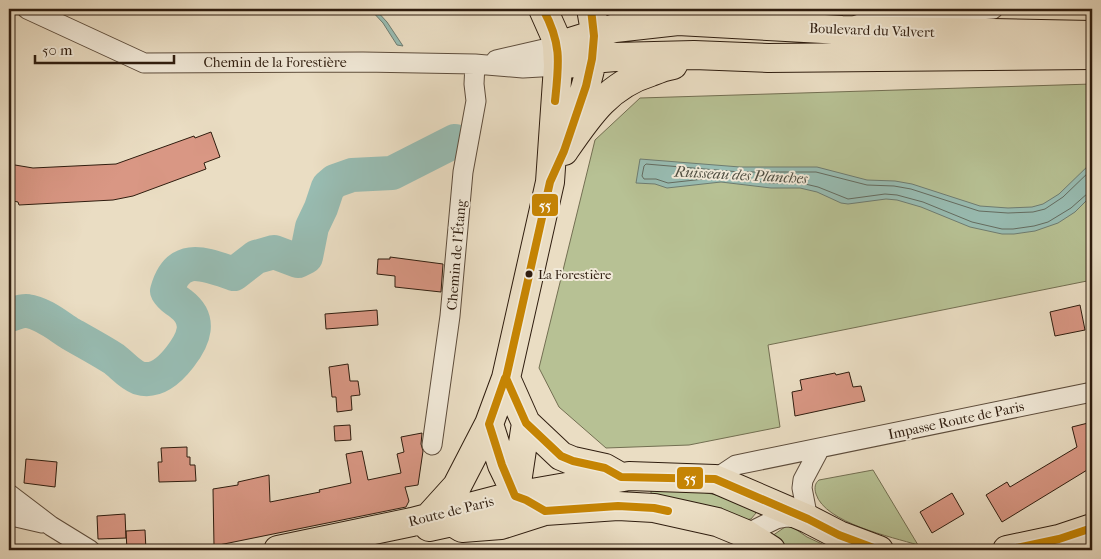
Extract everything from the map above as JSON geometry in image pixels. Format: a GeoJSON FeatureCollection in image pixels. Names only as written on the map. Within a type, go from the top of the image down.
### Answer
{"type":"FeatureCollection","features":[{"type":"Feature","properties":{"kind":"main road"},"geometry":{"type":"LineString","coordinates":[[440,520],[489,424],[506,378],[550,182],[558,56],[556,36],[543,9]]}},
{"type":"Feature","properties":{"kind":"main road"},"geometry":{"type":"LineString","coordinates":[[550,182],[564,151],[586,86],[593,47],[591,9]]}},
{"type":"Feature","properties":{"kind":"main road"},"geometry":{"type":"LineString","coordinates":[[648,9],[678,20]]}},
{"type":"Feature","properties":{"kind":"main road","name":"Boulevard du Valvert"},"geometry":{"type":"LineString","coordinates":[[1092,35],[842,30],[678,20],[615,28],[593,47],[615,57],[694,55],[768,58],[1092,55]]}},
{"type":"Feature","properties":{"kind":"main road","name":"Chemin de la Forestière"},"geometry":{"type":"LineString","coordinates":[[558,56],[593,47]]}},
{"type":"Feature","properties":{"kind":"main road"},"geometry":{"type":"LineString","coordinates":[[564,151],[596,108],[614,89],[639,75],[668,66],[768,58]]}},
{"type":"Feature","properties":{"kind":"main road"},"geometry":{"type":"LineString","coordinates":[[506,378],[526,423],[562,456],[573,461],[605,468],[621,477]]}},
{"type":"Feature","properties":{"kind":"main road"},"geometry":{"type":"LineString","coordinates":[[515,496],[526,423]]}},
{"type":"Feature","properties":{"kind":"main road"},"geometry":{"type":"LineString","coordinates":[[489,424],[502,465],[515,496],[545,511]]}},
{"type":"Feature","properties":{"kind":"main road"},"geometry":{"type":"LineString","coordinates":[[440,520],[492,515],[515,496],[621,477],[715,479],[808,519],[839,535],[879,550]]}},
{"type":"Feature","properties":{"kind":"main road","name":"Route de Paris"},"geometry":{"type":"LineString","coordinates":[[278,550],[440,520],[462,528],[500,525],[545,511],[618,506],[654,508],[717,522],[746,534],[771,550]]}},
{"type":"Feature","properties":{"kind":"main road","name":"Route de Paris"},"geometry":{"type":"LineString","coordinates":[[323,550],[440,520]]}},
{"type":"Feature","properties":{"kind":"main road"},"geometry":{"type":"LineString","coordinates":[[1008,550],[1059,539],[1092,528]]}},
{"type":"Feature","properties":{"kind":"street","name":"Chemin de la Forestière"},"geometry":{"type":"LineString","coordinates":[[27,9],[144,63],[363,62],[475,64],[558,56]]}},
{"type":"Feature","properties":{"kind":"street"},"geometry":{"type":"LineString","coordinates":[[842,30],[883,16],[993,9]]}},
{"type":"Feature","properties":{"kind":"street"},"geometry":{"type":"LineString","coordinates":[[939,56],[1007,9]]}},
{"type":"Feature","properties":{"kind":"street","name":"Chemin de l'Étang"},"geometry":{"type":"LineString","coordinates":[[432,445],[450,316],[463,172],[476,101],[474,84],[475,64]]}},
{"type":"Feature","properties":{"kind":"street","name":"Impasse Route de Paris"},"geometry":{"type":"LineString","coordinates":[[715,479],[736,465],[1092,392]]}},
{"type":"Feature","properties":{"kind":"street"},"geometry":{"type":"LineString","coordinates":[[746,534],[776,519],[808,519],[802,488],[803,480],[820,448]]}},
{"type":"Feature","properties":{"kind":"street"},"geometry":{"type":"LineString","coordinates":[[9,494],[50,526],[90,550]]}},
{"type":"Feature","properties":{"kind":"street"},"geometry":{"type":"LineString","coordinates":[[9,513],[16,517],[50,526]]}},
{"type":"Feature","properties":{"kind":"green space"},"geometry":{"type":"Polygon","coordinates":[[[1092,84],[1092,280],[768,345],[780,427],[689,445],[606,448],[559,407],[539,368],[595,140],[640,98],[1092,84]]]}},
{"type":"Feature","properties":{"kind":"green space"},"geometry":{"type":"Polygon","coordinates":[[[873,470],[918,545],[845,521],[822,504],[816,494],[815,486],[819,480],[873,470]]]}},
{"type":"Feature","properties":{"kind":"green space"},"geometry":{"type":"Polygon","coordinates":[[[651,490],[702,492],[731,498],[754,510],[756,513],[751,519],[745,520],[651,496],[651,490]]]}},
{"type":"Feature","properties":{"kind":"green space"},"geometry":{"type":"Polygon","coordinates":[[[787,523],[807,537],[835,550],[792,550],[772,536],[785,527],[787,523]]]}},
{"type":"Feature","properties":{"kind":"water"},"geometry":{"type":"Polygon","coordinates":[[[370,9],[375,9],[387,22],[403,46],[397,45],[383,23],[370,9]]]}},
{"type":"Feature","properties":{"kind":"water"},"geometry":{"type":"Polygon","coordinates":[[[640,159],[740,167],[817,167],[867,180],[912,184],[980,206],[1008,208],[1032,207],[1043,204],[1059,194],[1092,162],[1092,195],[1075,212],[1058,223],[1035,231],[1002,234],[970,227],[921,207],[897,200],[886,199],[848,204],[841,203],[817,192],[800,188],[771,188],[721,182],[667,188],[655,184],[636,183],[640,159]]]}},
{"type":"Feature","properties":{"kind":"building"},"geometry":{"type":"Polygon","coordinates":[[[211,132],[220,157],[204,163],[206,169],[133,196],[113,200],[19,205],[18,202],[9,200],[9,164],[33,168],[116,164],[194,136],[195,138],[211,132]]]}},
{"type":"Feature","properties":{"kind":"building"},"geometry":{"type":"Polygon","coordinates":[[[390,257],[443,264],[441,292],[395,287],[395,276],[377,274],[378,259],[390,259],[390,257]]]}},
{"type":"Feature","properties":{"kind":"building"},"geometry":{"type":"Polygon","coordinates":[[[1080,305],[1085,330],[1055,336],[1050,312],[1080,305]]]}},
{"type":"Feature","properties":{"kind":"building"},"geometry":{"type":"Polygon","coordinates":[[[377,310],[378,325],[326,329],[325,314],[377,310]]]}},
{"type":"Feature","properties":{"kind":"building"},"geometry":{"type":"Polygon","coordinates":[[[348,364],[350,381],[358,381],[360,395],[351,396],[352,410],[337,412],[336,397],[332,397],[329,367],[348,364]]]}},
{"type":"Feature","properties":{"kind":"building"},"geometry":{"type":"Polygon","coordinates":[[[849,372],[853,387],[861,386],[865,401],[795,416],[792,392],[802,390],[800,380],[849,372]]]}},
{"type":"Feature","properties":{"kind":"building"},"geometry":{"type":"Polygon","coordinates":[[[1092,422],[1092,467],[1002,522],[986,495],[1007,482],[1010,487],[1077,447],[1072,427],[1092,422]]]}},
{"type":"Feature","properties":{"kind":"building"},"geometry":{"type":"Polygon","coordinates":[[[350,425],[351,440],[335,441],[334,426],[350,425]]]}},
{"type":"Feature","properties":{"kind":"building"},"geometry":{"type":"Polygon","coordinates":[[[422,433],[421,444],[423,451],[418,485],[405,487],[409,501],[406,507],[214,546],[213,489],[238,485],[238,482],[269,475],[270,502],[320,492],[319,490],[351,483],[346,454],[362,451],[368,480],[401,473],[397,454],[404,452],[401,437],[422,433]]]}},
{"type":"Feature","properties":{"kind":"building"},"geometry":{"type":"Polygon","coordinates":[[[187,447],[187,457],[190,457],[190,465],[195,465],[196,481],[159,482],[158,462],[162,462],[161,448],[187,447]]]}},
{"type":"Feature","properties":{"kind":"building"},"geometry":{"type":"Polygon","coordinates":[[[26,459],[57,462],[55,487],[24,483],[26,459]]]}},
{"type":"Feature","properties":{"kind":"building"},"geometry":{"type":"Polygon","coordinates":[[[952,493],[964,514],[932,533],[920,512],[952,493]]]}},
{"type":"Feature","properties":{"kind":"building"},"geometry":{"type":"Polygon","coordinates":[[[125,514],[126,538],[98,539],[97,516],[125,514]]]}},
{"type":"Feature","properties":{"kind":"building"},"geometry":{"type":"Polygon","coordinates":[[[145,530],[146,550],[127,550],[126,531],[145,530]]]}},
{"type":"Feature","properties":{"kind":"waterway","name":"Ruisseau des Planches"},"geometry":{"type":"LineString","coordinates":[[9,315],[25,311],[39,314],[114,359],[135,376],[145,379],[157,377],[167,371],[180,357],[189,343],[194,330],[192,316],[188,310],[167,291],[178,270],[193,264],[212,267],[234,274],[256,257],[274,252],[298,261],[306,257],[312,227],[328,187],[335,181],[352,175],[392,173],[455,141]]}},
{"type":"Feature","properties":{"kind":"transit line","name":"55"},"geometry":{"type":"LineString","coordinates":[[543,9],[549,21],[558,54],[555,101]]}},
{"type":"Feature","properties":{"kind":"transit line","name":"55"},"geometry":{"type":"LineString","coordinates":[[591,9],[594,36],[592,59],[586,86],[564,151],[550,182],[506,378],[526,423],[561,456],[573,461],[605,468],[621,477],[715,479],[808,519],[839,535],[879,550]]}},
{"type":"Feature","properties":{"kind":"transit line","name":"55"},"geometry":{"type":"LineString","coordinates":[[505,378],[489,424],[502,465],[515,496],[545,511],[618,506],[654,508],[668,511]]}},
{"type":"Feature","properties":{"kind":"transit line","name":"55"},"geometry":{"type":"LineString","coordinates":[[1007,550],[1059,539],[1092,528]]}},
{"type":"Feature","properties":{"kind":"place","name":"La Forestière"},"geometry":{"type":"Point","coordinates":[529,274]}}]}
